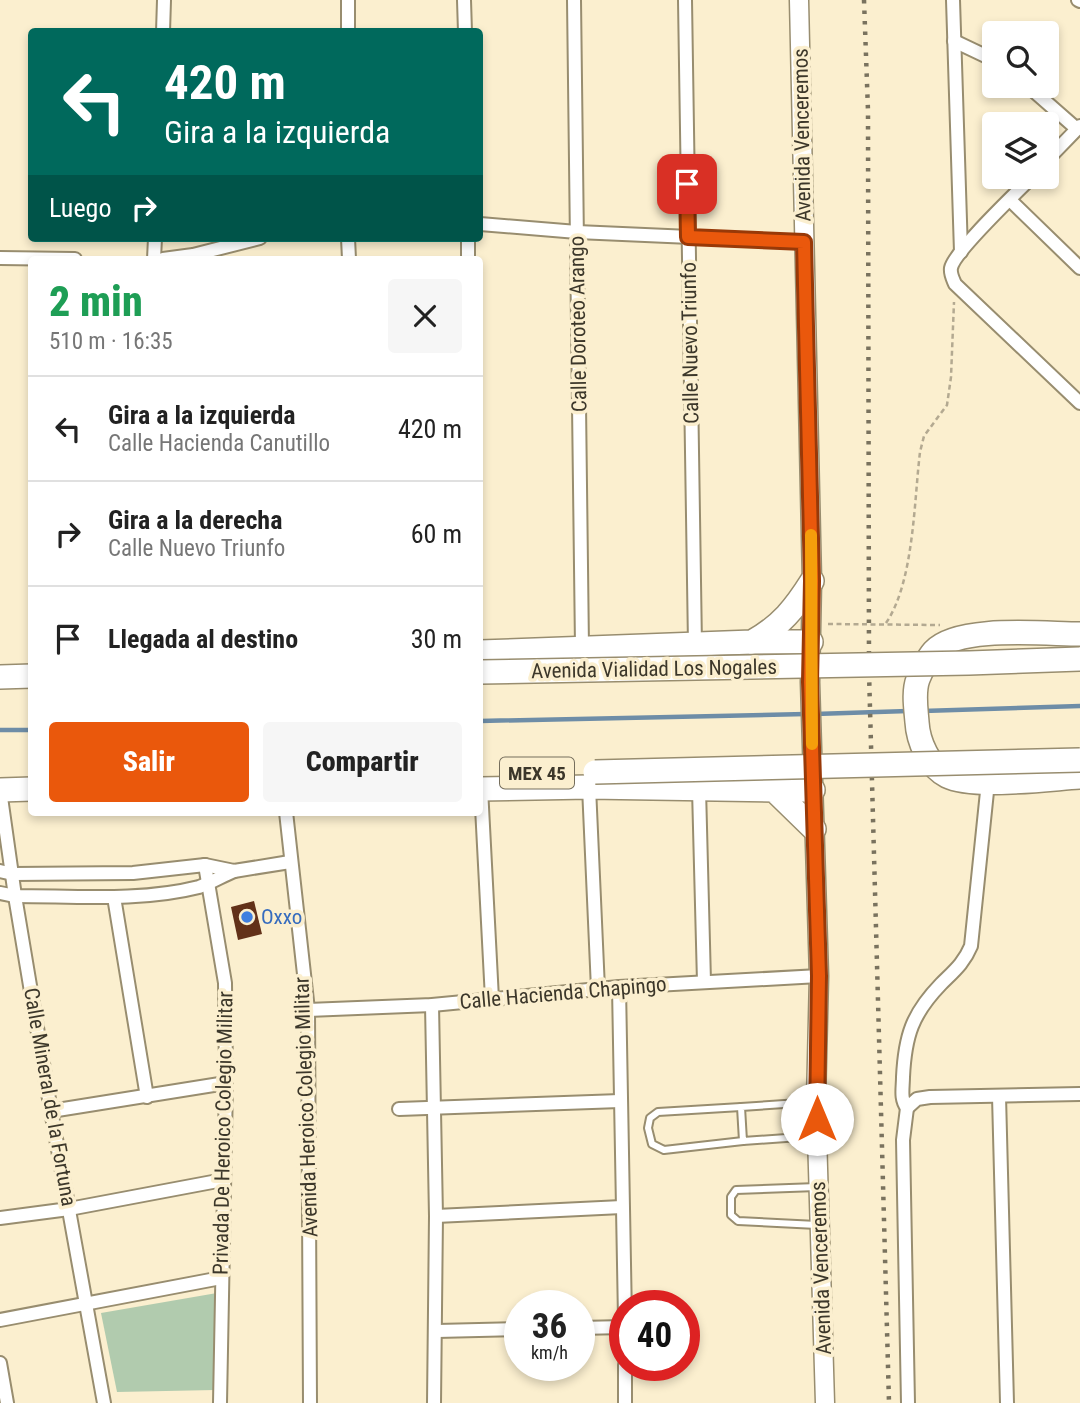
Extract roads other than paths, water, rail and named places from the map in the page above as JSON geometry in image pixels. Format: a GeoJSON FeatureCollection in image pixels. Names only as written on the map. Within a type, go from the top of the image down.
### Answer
{"type":"FeatureCollection","features":[{"type":"Feature","properties":{"kind":"highway"},"geometry":{"type":"LineString","coordinates":[[752,642],[769,632],[797,606],[812,581]]}},
{"type":"Feature","properties":{"kind":"highway"},"geometry":{"type":"LineString","coordinates":[[483,652],[752,642],[811,633]]}},
{"type":"Feature","properties":{"kind":"highway"},"geometry":{"type":"LineString","coordinates":[[1080,634],[1001,633],[953,639],[933,652],[917,681],[918,729],[924,748],[936,769],[948,777],[963,782],[1080,777]]}},
{"type":"Feature","properties":{"kind":"highway","name":"Avenida Vialidad Los Nogales"},"geometry":{"type":"LineString","coordinates":[[483,671],[1080,659]]}},
{"type":"Feature","properties":{"kind":"highway"},"geometry":{"type":"LineString","coordinates":[[0,677],[28,676]]}},
{"type":"Feature","properties":{"kind":"highway","name":"MEX 45"},"geometry":{"type":"LineString","coordinates":[[483,784],[1080,760]]}},
{"type":"Feature","properties":{"kind":"highway"},"geometry":{"type":"LineString","coordinates":[[592,780],[699,789],[813,790]]}},
{"type":"Feature","properties":{"kind":"highway"},"geometry":{"type":"LineString","coordinates":[[0,790],[28,789]]}},
{"type":"Feature","properties":{"kind":"highway"},"geometry":{"type":"LineString","coordinates":[[774,790],[814,829]]}},
{"type":"Feature","properties":{"kind":"street"},"geometry":{"type":"LineString","coordinates":[[163,28],[164,0]]}},
{"type":"Feature","properties":{"kind":"street"},"geometry":{"type":"LineString","coordinates":[[348,0],[348,28]]}},
{"type":"Feature","properties":{"kind":"street"},"geometry":{"type":"LineString","coordinates":[[464,0],[465,28]]}},
{"type":"Feature","properties":{"kind":"street","name":"Calle Doroteo Arango"},"geometry":{"type":"LineString","coordinates":[[574,0],[582,647]]}},
{"type":"Feature","properties":{"kind":"street","name":"Calle Nuevo Triunfo"},"geometry":{"type":"LineString","coordinates":[[685,0],[695,645]]}},
{"type":"Feature","properties":{"kind":"street","name":"Avenida Venceremos"},"geometry":{"type":"LineString","coordinates":[[799,0],[812,581],[810,682],[819,976],[816,1101],[825,1403]]}},
{"type":"Feature","properties":{"kind":"street"},"geometry":{"type":"LineString","coordinates":[[953,0],[961,252]]}},
{"type":"Feature","properties":{"kind":"street"},"geometry":{"type":"LineString","coordinates":[[954,41],[982,55]]}},
{"type":"Feature","properties":{"kind":"street"},"geometry":{"type":"LineString","coordinates":[[1042,98],[1078,128],[1059,148]]}},
{"type":"Feature","properties":{"kind":"street"},"geometry":{"type":"LineString","coordinates":[[1021,189],[961,252],[951,267],[951,276],[955,284],[1080,404]]}},
{"type":"Feature","properties":{"kind":"street"},"geometry":{"type":"LineString","coordinates":[[1010,200],[1080,268]]}},
{"type":"Feature","properties":{"kind":"street"},"geometry":{"type":"LineString","coordinates":[[483,224],[577,232],[804,242]]}},
{"type":"Feature","properties":{"kind":"street"},"geometry":{"type":"LineString","coordinates":[[193,256],[245,242]]}},
{"type":"Feature","properties":{"kind":"street"},"geometry":{"type":"LineString","coordinates":[[0,258],[28,258]]}},
{"type":"Feature","properties":{"kind":"street"},"geometry":{"type":"LineString","coordinates":[[592,780],[598,989]]}},
{"type":"Feature","properties":{"kind":"street"},"geometry":{"type":"LineString","coordinates":[[908,1403],[904,1140],[906,1108],[902,1099],[906,1039],[931,996],[966,960],[971,946],[988,782]]}},
{"type":"Feature","properties":{"kind":"street"},"geometry":{"type":"LineString","coordinates":[[699,789],[704,982]]}},
{"type":"Feature","properties":{"kind":"street","name":"Calle Mineral de la Fortuna"},"geometry":{"type":"LineString","coordinates":[[0,790],[6,873],[15,896],[104,1403]]}},
{"type":"Feature","properties":{"kind":"street","name":"Avenida Heroico Colegio Militar"},"geometry":{"type":"LineString","coordinates":[[286,816],[308,1010],[310,1403]]}},
{"type":"Feature","properties":{"kind":"street"},"geometry":{"type":"LineString","coordinates":[[482,816],[492,999]]}},
{"type":"Feature","properties":{"kind":"street"},"geometry":{"type":"LineString","coordinates":[[0,893],[15,896],[114,897],[169,892],[208,884],[234,871],[290,862]]}},
{"type":"Feature","properties":{"kind":"street"},"geometry":{"type":"LineString","coordinates":[[6,873],[133,873],[205,865],[234,871]]}},
{"type":"Feature","properties":{"kind":"street","name":"Privada De Heroico Colegio Militar"},"geometry":{"type":"LineString","coordinates":[[205,865],[225,983],[226,1083],[220,1403]]}},
{"type":"Feature","properties":{"kind":"street"},"geometry":{"type":"LineString","coordinates":[[114,897],[147,1097]]}},
{"type":"Feature","properties":{"kind":"street","name":"Calle Hacienda Chapingo"},"geometry":{"type":"LineString","coordinates":[[308,1010],[432,1005],[619,987],[819,976]]}},
{"type":"Feature","properties":{"kind":"street"},"geometry":{"type":"LineString","coordinates":[[619,987],[624,1290]]}},
{"type":"Feature","properties":{"kind":"street"},"geometry":{"type":"LineString","coordinates":[[432,1005],[436,1216],[434,1403]]}},
{"type":"Feature","properties":{"kind":"street"},"geometry":{"type":"LineString","coordinates":[[51,1111],[226,1083]]}},
{"type":"Feature","properties":{"kind":"street"},"geometry":{"type":"LineString","coordinates":[[906,1108],[917,1099],[930,1097],[1080,1094]]}},
{"type":"Feature","properties":{"kind":"street"},"geometry":{"type":"LineString","coordinates":[[999,1096],[1007,1403]]}},
{"type":"Feature","properties":{"kind":"street"},"geometry":{"type":"LineString","coordinates":[[399,1109],[621,1101]]}},
{"type":"Feature","properties":{"kind":"street"},"geometry":{"type":"LineString","coordinates":[[0,1218],[69,1209],[223,1180]]}},
{"type":"Feature","properties":{"kind":"street"},"geometry":{"type":"LineString","coordinates":[[436,1216],[622,1207]]}},
{"type":"Feature","properties":{"kind":"street"},"geometry":{"type":"LineString","coordinates":[[0,1320],[221,1278]]}},
{"type":"Feature","properties":{"kind":"street"},"geometry":{"type":"LineString","coordinates":[[436,1331],[504,1329]]}},
{"type":"Feature","properties":{"kind":"street"},"geometry":{"type":"LineString","coordinates":[[0,1363],[7,1403]]}},
{"type":"Feature","properties":{"kind":"street"},"geometry":{"type":"LineString","coordinates":[[625,1381],[625,1403]]}},
{"type":"Feature","properties":{"kind":"lane"},"geometry":{"type":"LineString","coordinates":[[816,1101],[658,1112],[650,1118],[649,1128],[652,1144],[664,1150],[817,1136]]}},
{"type":"Feature","properties":{"kind":"lane"},"geometry":{"type":"LineString","coordinates":[[741,1107],[743,1141]]}},
{"type":"Feature","properties":{"kind":"lane"},"geometry":{"type":"LineString","coordinates":[[818,1187],[736,1190],[731,1197],[731,1215],[744,1222],[820,1225]]}},
{"type":"Feature","properties":{"kind":"waterway"},"geometry":{"type":"LineString","coordinates":[[923,711],[1080,706]]}},
{"type":"Feature","properties":{"kind":"waterway"},"geometry":{"type":"LineString","coordinates":[[815,714],[908,711]]}},
{"type":"Feature","properties":{"kind":"waterway"},"geometry":{"type":"LineString","coordinates":[[483,721],[806,714]]}},
{"type":"Feature","properties":{"kind":"waterway"},"geometry":{"type":"LineString","coordinates":[[0,730],[28,730]]}},
{"type":"Feature","properties":{"kind":"railway"},"geometry":{"type":"LineString","coordinates":[[864,0],[868,111],[869,672],[889,1403]]}},
{"type":"Feature","properties":{"kind":"place","name":"Oxxo"},"geometry":{"type":"Point","coordinates":[247,917]}}]}
